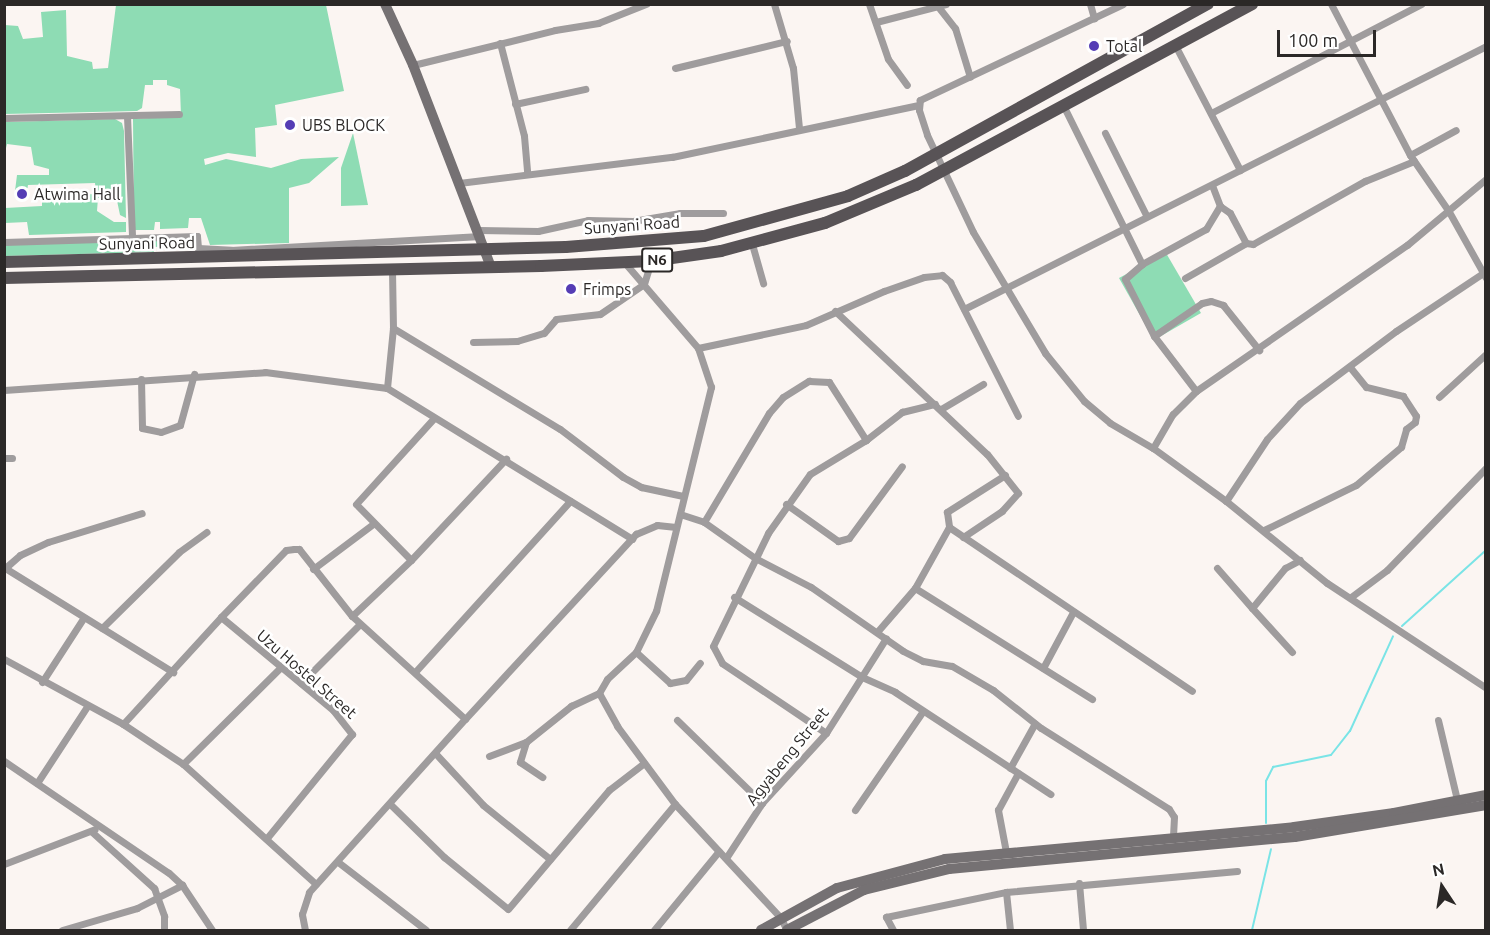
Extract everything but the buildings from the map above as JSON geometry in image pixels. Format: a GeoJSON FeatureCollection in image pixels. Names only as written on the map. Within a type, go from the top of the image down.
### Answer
{"type":"FeatureCollection","features":[{"type":"Feature","properties":{"kind":"main road","name":"Sunyani Road"},"geometry":{"type":"LineString","coordinates":[[4,262],[485,249],[637,243],[704,236],[848,196],[938,155],[1208,4]]}},
{"type":"Feature","properties":{"kind":"main road","name":"N6"},"geometry":{"type":"LineString","coordinates":[[4,278],[392,270],[651,261],[752,244],[868,207],[945,171],[1252,4]]}},
{"type":"Feature","properties":{"kind":"street"},"geometry":{"type":"LineString","coordinates":[[385,4],[413,65],[480,233],[491,267]]}},
{"type":"Feature","properties":{"kind":"street"},"geometry":{"type":"LineString","coordinates":[[413,65],[500,43],[598,23],[646,4]]}},
{"type":"Feature","properties":{"kind":"street"},"geometry":{"type":"LineString","coordinates":[[774,4],[787,41],[799,128]]}},
{"type":"Feature","properties":{"kind":"street"},"geometry":{"type":"LineString","coordinates":[[869,4],[888,59],[907,85]]}},
{"type":"Feature","properties":{"kind":"street"},"geometry":{"type":"LineString","coordinates":[[876,22],[946,4]]}},
{"type":"Feature","properties":{"kind":"street"},"geometry":{"type":"LineString","coordinates":[[1090,4],[1094,18]]}},
{"type":"Feature","properties":{"kind":"street"},"geometry":{"type":"LineString","coordinates":[[1123,4],[920,100],[919,105],[927,135],[1004,289],[1045,353],[1084,401],[1110,423],[1154,448],[1351,597],[1485,688]]}},
{"type":"Feature","properties":{"kind":"street"},"geometry":{"type":"LineString","coordinates":[[1226,501],[1277,426],[1350,367],[1484,274],[1448,210],[1412,158],[1331,4]]}},
{"type":"Feature","properties":{"kind":"street"},"geometry":{"type":"LineString","coordinates":[[1211,113],[1421,4]]}},
{"type":"Feature","properties":{"kind":"street"},"geometry":{"type":"LineString","coordinates":[[937,6],[955,28],[970,77]]}},
{"type":"Feature","properties":{"kind":"street"},"geometry":{"type":"LineString","coordinates":[[675,68],[787,41]]}},
{"type":"Feature","properties":{"kind":"street"},"geometry":{"type":"LineString","coordinates":[[500,43],[524,136],[527,174]]}},
{"type":"Feature","properties":{"kind":"street"},"geometry":{"type":"LineString","coordinates":[[1175,45],[1240,170]]}},
{"type":"Feature","properties":{"kind":"street"},"geometry":{"type":"LineString","coordinates":[[964,309],[1122,227],[1212,185],[1485,46]]}},
{"type":"Feature","properties":{"kind":"street"},"geometry":{"type":"LineString","coordinates":[[515,104],[585,89]]}},
{"type":"Feature","properties":{"kind":"street"},"geometry":{"type":"LineString","coordinates":[[459,183],[672,157],[799,128],[822,129],[919,105]]}},
{"type":"Feature","properties":{"kind":"street"},"geometry":{"type":"LineString","coordinates":[[1063,105],[1142,264]]}},
{"type":"Feature","properties":{"kind":"street"},"geometry":{"type":"LineString","coordinates":[[4,118],[179,114]]}},
{"type":"Feature","properties":{"kind":"street"},"geometry":{"type":"LineString","coordinates":[[127,116],[132,237]]}},
{"type":"Feature","properties":{"kind":"street"},"geometry":{"type":"LineString","coordinates":[[1185,278],[1246,243],[1253,244],[1365,181],[1412,158],[1455,130]]}},
{"type":"Feature","properties":{"kind":"street"},"geometry":{"type":"LineString","coordinates":[[1105,133],[1146,215]]}},
{"type":"Feature","properties":{"kind":"street"},"geometry":{"type":"LineString","coordinates":[[1154,448],[1173,414],[1196,391],[1259,350],[1407,245],[1485,179]]}},
{"type":"Feature","properties":{"kind":"street"},"geometry":{"type":"LineString","coordinates":[[1212,185],[1220,206],[1230,213],[1246,243]]}},
{"type":"Feature","properties":{"kind":"street"},"geometry":{"type":"LineString","coordinates":[[1196,391],[1154,336],[1125,279],[1142,264],[1203,231],[1220,206]]}},
{"type":"Feature","properties":{"kind":"street"},"geometry":{"type":"LineString","coordinates":[[4,242],[197,236],[198,248],[231,250],[538,231],[588,220],[633,221],[680,213],[723,213]]}},
{"type":"Feature","properties":{"kind":"street"},"geometry":{"type":"LineString","coordinates":[[752,244],[763,283]]}},
{"type":"Feature","properties":{"kind":"street"},"geometry":{"type":"LineString","coordinates":[[473,342],[517,341],[539,336],[556,319],[600,314],[644,284],[651,261]]}},
{"type":"Feature","properties":{"kind":"street"},"geometry":{"type":"LineString","coordinates":[[489,756],[526,742],[571,706],[599,693],[611,675],[636,652],[656,611],[683,496],[711,398],[708,367],[698,348],[624,262]]}},
{"type":"Feature","properties":{"kind":"street"},"geometry":{"type":"LineString","coordinates":[[387,388],[393,328],[392,270]]}},
{"type":"Feature","properties":{"kind":"street"},"geometry":{"type":"LineString","coordinates":[[698,348],[806,325],[835,311],[936,274],[947,278],[1018,416]]}},
{"type":"Feature","properties":{"kind":"street"},"geometry":{"type":"LineString","coordinates":[[1154,336],[1202,303],[1211,301],[1223,305],[1259,350]]}},
{"type":"Feature","properties":{"kind":"street"},"geometry":{"type":"LineString","coordinates":[[835,311],[938,407],[1005,475],[1017,497],[963,537]]}},
{"type":"Feature","properties":{"kind":"street"},"geometry":{"type":"LineString","coordinates":[[393,328],[560,429],[623,477],[641,487],[683,496]]}},
{"type":"Feature","properties":{"kind":"street"},"geometry":{"type":"LineString","coordinates":[[1439,397],[1485,354]]}},
{"type":"Feature","properties":{"kind":"street"},"geometry":{"type":"LineString","coordinates":[[1264,530],[1356,485],[1401,447],[1406,429],[1415,422],[1416,416],[1403,396],[1366,387],[1350,367]]}},
{"type":"Feature","properties":{"kind":"street"},"geometry":{"type":"LineString","coordinates":[[4,390],[194,374],[265,372],[387,388],[506,459],[632,539]]}},
{"type":"Feature","properties":{"kind":"street"},"geometry":{"type":"LineString","coordinates":[[141,379],[142,428],[161,432],[180,426],[194,374]]}},
{"type":"Feature","properties":{"kind":"street"},"geometry":{"type":"LineString","coordinates":[[704,522],[770,413],[783,397],[809,381],[829,382],[866,440]]}},
{"type":"Feature","properties":{"kind":"street"},"geometry":{"type":"LineString","coordinates":[[826,733],[717,657],[713,646],[734,597],[786,504],[810,474],[866,440],[902,412],[938,407],[983,384]]}},
{"type":"Feature","properties":{"kind":"street"},"geometry":{"type":"LineString","coordinates":[[411,560],[358,508],[357,499],[434,418]]}},
{"type":"Feature","properties":{"kind":"street"},"geometry":{"type":"LineString","coordinates":[[352,616],[411,560],[506,459]]}},
{"type":"Feature","properties":{"kind":"street"},"geometry":{"type":"LineString","coordinates":[[786,504],[838,541],[849,538],[902,466]]}},
{"type":"Feature","properties":{"kind":"street"},"geometry":{"type":"LineString","coordinates":[[1351,597],[1388,570],[1485,468]]}},
{"type":"Feature","properties":{"kind":"street"},"geometry":{"type":"LineString","coordinates":[[877,632],[915,588],[949,527],[947,512],[1005,475]]}},
{"type":"Feature","properties":{"kind":"street"},"geometry":{"type":"LineString","coordinates":[[415,672],[570,501]]}},
{"type":"Feature","properties":{"kind":"street"},"geometry":{"type":"LineString","coordinates":[[142,513],[48,542],[20,555],[5,569],[173,672]]}},
{"type":"Feature","properties":{"kind":"street"},"geometry":{"type":"LineString","coordinates":[[680,514],[704,522],[755,558],[793,576],[923,661],[945,663],[961,670],[1035,723],[1169,809],[1174,824],[1173,838]]}},
{"type":"Feature","properties":{"kind":"street"},"geometry":{"type":"LineString","coordinates":[[313,569],[373,524]]}},
{"type":"Feature","properties":{"kind":"street"},"geometry":{"type":"LineString","coordinates":[[305,930],[306,901],[316,884],[436,754],[465,719],[632,539],[644,529],[676,527]]}},
{"type":"Feature","properties":{"kind":"street"},"geometry":{"type":"LineString","coordinates":[[949,527],[1192,691]]}},
{"type":"Feature","properties":{"kind":"street"},"geometry":{"type":"LineString","coordinates":[[102,628],[178,552],[207,532]]}},
{"type":"Feature","properties":{"kind":"street"},"geometry":{"type":"LineString","coordinates":[[123,724],[286,550],[299,549],[352,616],[465,719]]}},
{"type":"Feature","properties":{"kind":"street"},"geometry":{"type":"LineString","coordinates":[[1252,608],[1285,568],[1300,560]]}},
{"type":"Feature","properties":{"kind":"street"},"geometry":{"type":"LineString","coordinates":[[1217,568],[1292,652]]}},
{"type":"Feature","properties":{"kind":"street"},"geometry":{"type":"LineString","coordinates":[[915,588],[1092,699]]}},
{"type":"Feature","properties":{"kind":"street"},"geometry":{"type":"LineString","coordinates":[[734,597],[862,677],[923,711],[1050,794]]}},
{"type":"Feature","properties":{"kind":"street"},"geometry":{"type":"LineString","coordinates":[[1043,668],[1072,612]]}},
{"type":"Feature","properties":{"kind":"street"},"geometry":{"type":"LineString","coordinates":[[42,682],[84,616]]}},
{"type":"Feature","properties":{"kind":"street","name":"Uzu Hostel Street"},"geometry":{"type":"LineString","coordinates":[[221,617],[301,683],[351,730],[352,738],[267,838]]}},
{"type":"Feature","properties":{"kind":"street"},"geometry":{"type":"LineString","coordinates":[[301,683],[360,624]]}},
{"type":"Feature","properties":{"kind":"street","name":"Agyabeng Street"},"geometry":{"type":"LineString","coordinates":[[726,858],[762,803],[826,733],[886,638]]}},
{"type":"Feature","properties":{"kind":"street"},"geometry":{"type":"LineString","coordinates":[[636,652],[670,682],[686,680],[700,663]]}},
{"type":"Feature","properties":{"kind":"street"},"geometry":{"type":"LineString","coordinates":[[4,659],[86,708],[123,724],[183,764],[316,884]]}},
{"type":"Feature","properties":{"kind":"street"},"geometry":{"type":"LineString","coordinates":[[183,764],[280,668]]}},
{"type":"Feature","properties":{"kind":"street"},"geometry":{"type":"LineString","coordinates":[[599,693],[644,763],[675,804],[780,917],[787,930],[864,890],[948,869],[1295,837],[1485,805]]}},
{"type":"Feature","properties":{"kind":"street"},"geometry":{"type":"LineString","coordinates":[[37,783],[86,708]]}},
{"type":"Feature","properties":{"kind":"street"},"geometry":{"type":"LineString","coordinates":[[855,810],[923,711]]}},
{"type":"Feature","properties":{"kind":"street"},"geometry":{"type":"LineString","coordinates":[[676,720],[762,803]]}},
{"type":"Feature","properties":{"kind":"street"},"geometry":{"type":"LineString","coordinates":[[1438,720],[1457,800]]}},
{"type":"Feature","properties":{"kind":"street"},"geometry":{"type":"LineString","coordinates":[[1010,768],[1035,723]]}},
{"type":"Feature","properties":{"kind":"street"},"geometry":{"type":"LineString","coordinates":[[526,742],[520,762],[542,777]]}},
{"type":"Feature","properties":{"kind":"street"},"geometry":{"type":"LineString","coordinates":[[436,754],[483,805],[550,860]]}},
{"type":"Feature","properties":{"kind":"street"},"geometry":{"type":"LineString","coordinates":[[4,761],[142,853],[182,885],[212,930]]}},
{"type":"Feature","properties":{"kind":"street"},"geometry":{"type":"LineString","coordinates":[[390,804],[444,857],[508,909],[620,779],[644,763]]}},
{"type":"Feature","properties":{"kind":"street"},"geometry":{"type":"LineString","coordinates":[[1006,852],[998,810],[1018,773]]}},
{"type":"Feature","properties":{"kind":"street"},"geometry":{"type":"LineString","coordinates":[[761,930],[780,917],[837,888],[872,876],[945,859],[1294,827],[1485,795]]}},
{"type":"Feature","properties":{"kind":"street"},"geometry":{"type":"LineString","coordinates":[[570,930],[675,804]]}},
{"type":"Feature","properties":{"kind":"street"},"geometry":{"type":"LineString","coordinates":[[92,832],[99,825]]}},
{"type":"Feature","properties":{"kind":"street"},"geometry":{"type":"LineString","coordinates":[[4,864],[82,832],[92,832],[131,864],[157,897],[164,930]]}},
{"type":"Feature","properties":{"kind":"street"},"geometry":{"type":"LineString","coordinates":[[654,930],[719,851]]}},
{"type":"Feature","properties":{"kind":"street"},"geometry":{"type":"LineString","coordinates":[[131,864],[142,853]]}},
{"type":"Feature","properties":{"kind":"street"},"geometry":{"type":"LineString","coordinates":[[338,862],[426,930]]}},
{"type":"Feature","properties":{"kind":"street"},"geometry":{"type":"LineString","coordinates":[[893,930],[886,917],[1006,892],[1079,883],[1237,871]]}},
{"type":"Feature","properties":{"kind":"street"},"geometry":{"type":"LineString","coordinates":[[1079,883],[1083,930]]}},
{"type":"Feature","properties":{"kind":"street"},"geometry":{"type":"LineString","coordinates":[[62,930],[137,908],[182,885]]}},
{"type":"Feature","properties":{"kind":"street"},"geometry":{"type":"LineString","coordinates":[[1006,892],[1010,930]]}},
{"type":"Feature","properties":{"kind":"green space"},"geometry":{"type":"Polygon","coordinates":[[[116,5],[326,5],[344,91],[275,105],[277,125],[255,128],[256,157],[228,153],[204,159],[205,165],[226,159],[271,168],[301,159],[339,157],[309,183],[289,188],[289,243],[210,245],[201,218],[189,218],[188,228],[160,229],[160,222],[155,222],[154,230],[134,230],[133,119],[181,116],[180,89],[167,85],[167,80],[153,80],[153,85],[145,85],[142,108],[137,111],[5,114],[5,25],[18,26],[23,39],[43,37],[41,12],[66,10],[67,56],[92,62],[93,69],[108,68],[116,5]]]}},
{"type":"Feature","properties":{"kind":"green space"},"geometry":{"type":"Polygon","coordinates":[[[115,119],[122,123],[124,131],[126,218],[120,215],[115,191],[106,191],[106,198],[98,198],[97,211],[114,222],[126,222],[126,232],[29,235],[27,222],[5,223],[5,208],[42,206],[42,196],[96,194],[95,183],[28,185],[27,191],[15,191],[17,175],[49,175],[49,169],[34,165],[31,147],[7,144],[5,152],[5,122],[115,119]]]}},
{"type":"Feature","properties":{"kind":"green space"},"geometry":{"type":"Polygon","coordinates":[[[353,133],[368,205],[341,206],[341,168],[353,133]]]}},
{"type":"Feature","properties":{"kind":"green space"},"geometry":{"type":"Polygon","coordinates":[[[159,239],[160,243],[181,246],[154,247],[154,252],[5,256],[4,244],[159,239]]]}},
{"type":"Feature","properties":{"kind":"green space"},"geometry":{"type":"Polygon","coordinates":[[[1166,253],[1201,313],[1154,340],[1119,278],[1166,253]]]}},
{"type":"Feature","properties":{"kind":"waterway"},"geometry":{"type":"LineString","coordinates":[[1402,626],[1486,550]]}},
{"type":"Feature","properties":{"kind":"waterway"},"geometry":{"type":"LineString","coordinates":[[1266,823],[1266,781],[1273,767],[1331,755],[1350,731],[1393,636]]}},
{"type":"Feature","properties":{"kind":"waterway"},"geometry":{"type":"LineString","coordinates":[[1252,930],[1271,849]]}},
{"type":"Feature","properties":{"kind":"place","name":"Total"},"geometry":{"type":"Point","coordinates":[1094,46]}},
{"type":"Feature","properties":{"kind":"place","name":"UBS BLOCK"},"geometry":{"type":"Point","coordinates":[290,125]}},
{"type":"Feature","properties":{"kind":"place","name":"Atwima Hall"},"geometry":{"type":"Point","coordinates":[22,194]}},
{"type":"Feature","properties":{"kind":"place","name":"Frimps"},"geometry":{"type":"Point","coordinates":[571,289]}}]}
